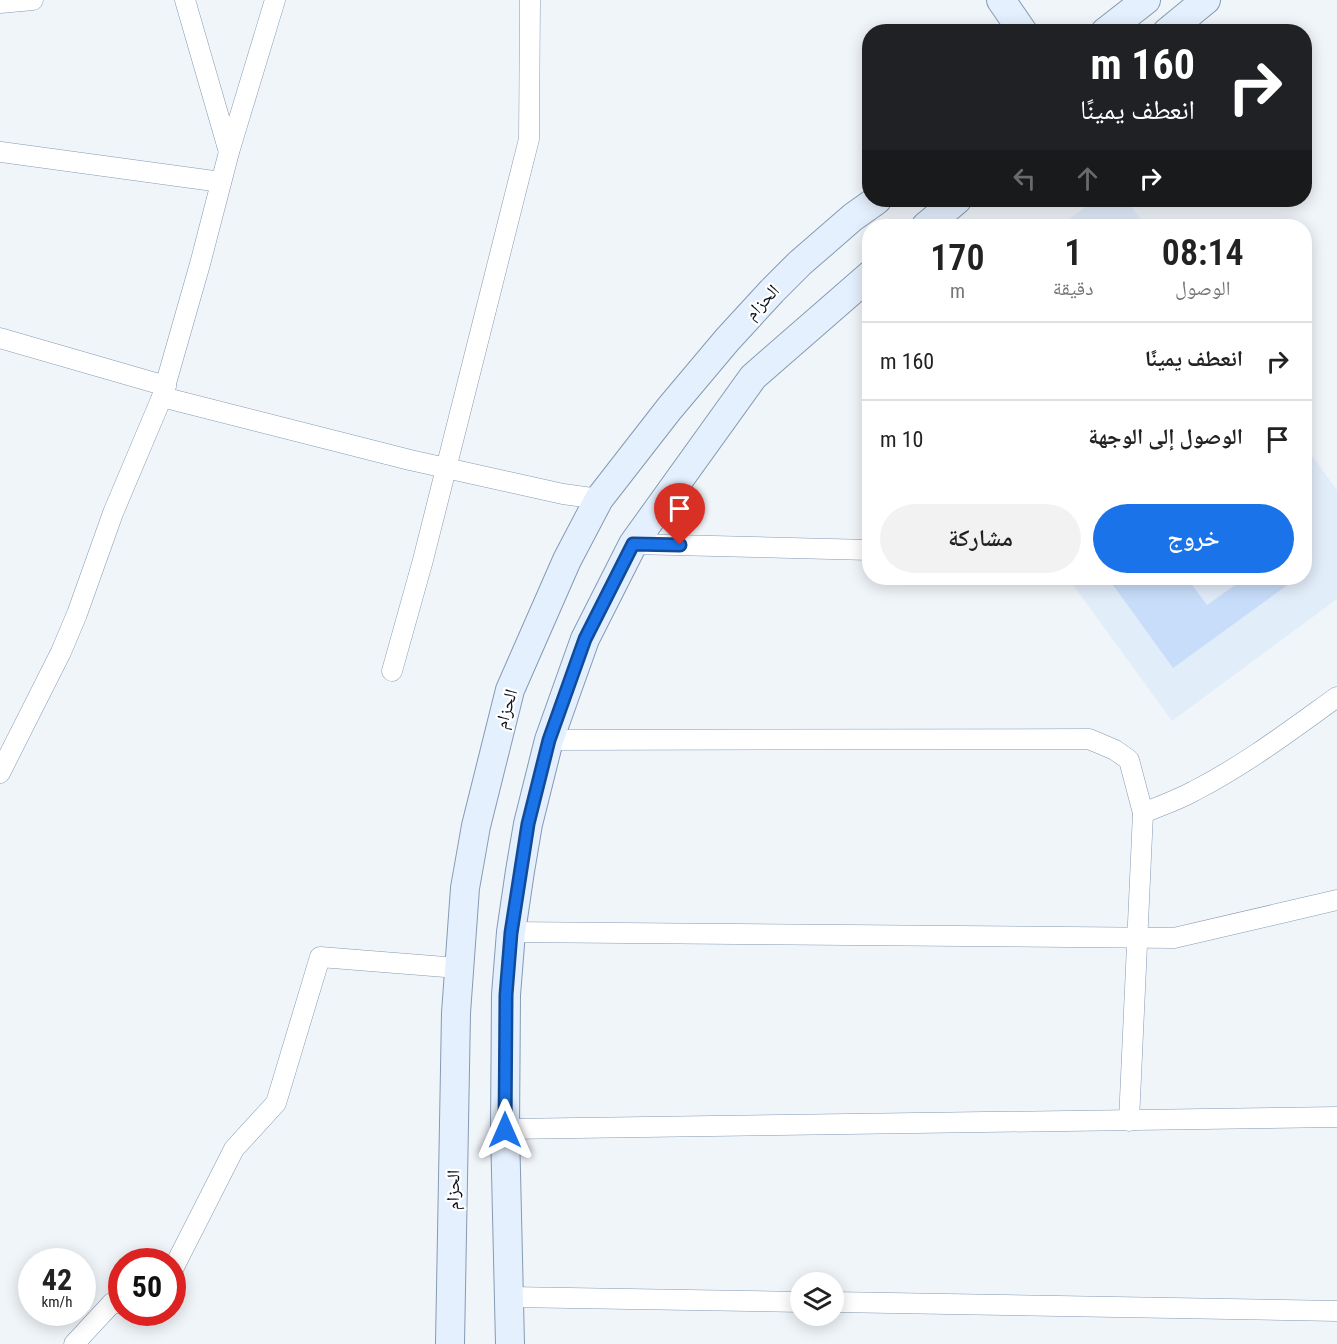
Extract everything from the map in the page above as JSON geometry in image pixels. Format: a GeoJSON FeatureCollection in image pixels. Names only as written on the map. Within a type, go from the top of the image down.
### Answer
{"type":"FeatureCollection","features":[{"type":"Feature","properties":{"kind":"main road"},"geometry":{"type":"LineString","coordinates":[[1001,0],[1018,24]]}},
{"type":"Feature","properties":{"kind":"main road"},"geometry":{"type":"LineString","coordinates":[[1115,24],[1146,0]]}},
{"type":"Feature","properties":{"kind":"main road"},"geometry":{"type":"LineString","coordinates":[[1177,24],[1206,0]]}},
{"type":"Feature","properties":{"kind":"main road","name":"الحزام"},"geometry":{"type":"LineString","coordinates":[[450,1344],[458,968],[465,888],[476,826],[510,690],[567,560],[599,499],[669,409],[772,291],[800,263],[867,207]]}},
{"type":"Feature","properties":{"kind":"main road"},"geometry":{"type":"LineString","coordinates":[[934,219],[949,207]]}},
{"type":"Feature","properties":{"kind":"main road"},"geometry":{"type":"LineString","coordinates":[[510,1344],[505,1130],[506,995],[511,933],[528,824],[549,740],[585,639],[633,544],[753,377],[862,282]]}},
{"type":"Feature","properties":{"kind":"street"},"geometry":{"type":"LineString","coordinates":[[0,3],[33,0]]}},
{"type":"Feature","properties":{"kind":"street"},"geometry":{"type":"LineString","coordinates":[[185,0],[229,152]]}},
{"type":"Feature","properties":{"kind":"street"},"geometry":{"type":"LineString","coordinates":[[0,773],[61,652],[113,513],[164,391],[229,152],[275,0]]}},
{"type":"Feature","properties":{"kind":"street"},"geometry":{"type":"LineString","coordinates":[[392,671],[529,139],[530,0]]}},
{"type":"Feature","properties":{"kind":"street"},"geometry":{"type":"LineString","coordinates":[[1,152],[221,182]]}},
{"type":"Feature","properties":{"kind":"street"},"geometry":{"type":"LineString","coordinates":[[0,338],[164,391],[410,460],[563,494],[599,499]]}},
{"type":"Feature","properties":{"kind":"street"},"geometry":{"type":"LineString","coordinates":[[633,544],[862,550]]}},
{"type":"Feature","properties":{"kind":"street"},"geometry":{"type":"LineString","coordinates":[[1143,813],[1192,792],[1223,775],[1266,748],[1337,697]]}},
{"type":"Feature","properties":{"kind":"street"},"geometry":{"type":"LineString","coordinates":[[549,740],[1089,739],[1115,750],[1129,760],[1143,813],[1128,1121]]}},
{"type":"Feature","properties":{"kind":"street"},"geometry":{"type":"LineString","coordinates":[[511,933],[1174,938],[1337,900]]}},
{"type":"Feature","properties":{"kind":"street"},"geometry":{"type":"LineString","coordinates":[[184,1248],[234,1149],[276,1103],[320,957],[458,968]]}},
{"type":"Feature","properties":{"kind":"street"},"geometry":{"type":"LineString","coordinates":[[505,1130],[1337,1117]]}},
{"type":"Feature","properties":{"kind":"street"},"geometry":{"type":"LineString","coordinates":[[510,1297],[790,1302]]}},
{"type":"Feature","properties":{"kind":"street"},"geometry":{"type":"LineString","coordinates":[[844,1302],[1337,1311]]}},
{"type":"Feature","properties":{"kind":"street"},"geometry":{"type":"LineString","coordinates":[[74,1344],[108,1307]]}},
{"type":"Feature","properties":{"kind":"shaded area"},"geometry":{"type":"Polygon","coordinates":[[[1086,207],[1131,207],[1141,219],[1069,219],[1086,207]]]}},
{"type":"Feature","properties":{"kind":"shaded area"},"geometry":{"type":"Polygon","coordinates":[[[1312,456],[1337,490],[1337,599],[1172,721],[1073,585],[1312,585],[1312,456]]]}},
{"type":"Feature","properties":{"kind":"building"},"geometry":{"type":"Polygon","coordinates":[[[1113,585],[1192,585],[1207,605],[1235,585],[1287,585],[1173,668],[1113,585]]]}},
{"type":"Feature","properties":{"kind":"route"},"geometry":{"type":"LineString","coordinates":[[505,1130],[506,995],[511,933],[528,824],[549,740],[585,639],[633,544],[680,545]]}}]}
